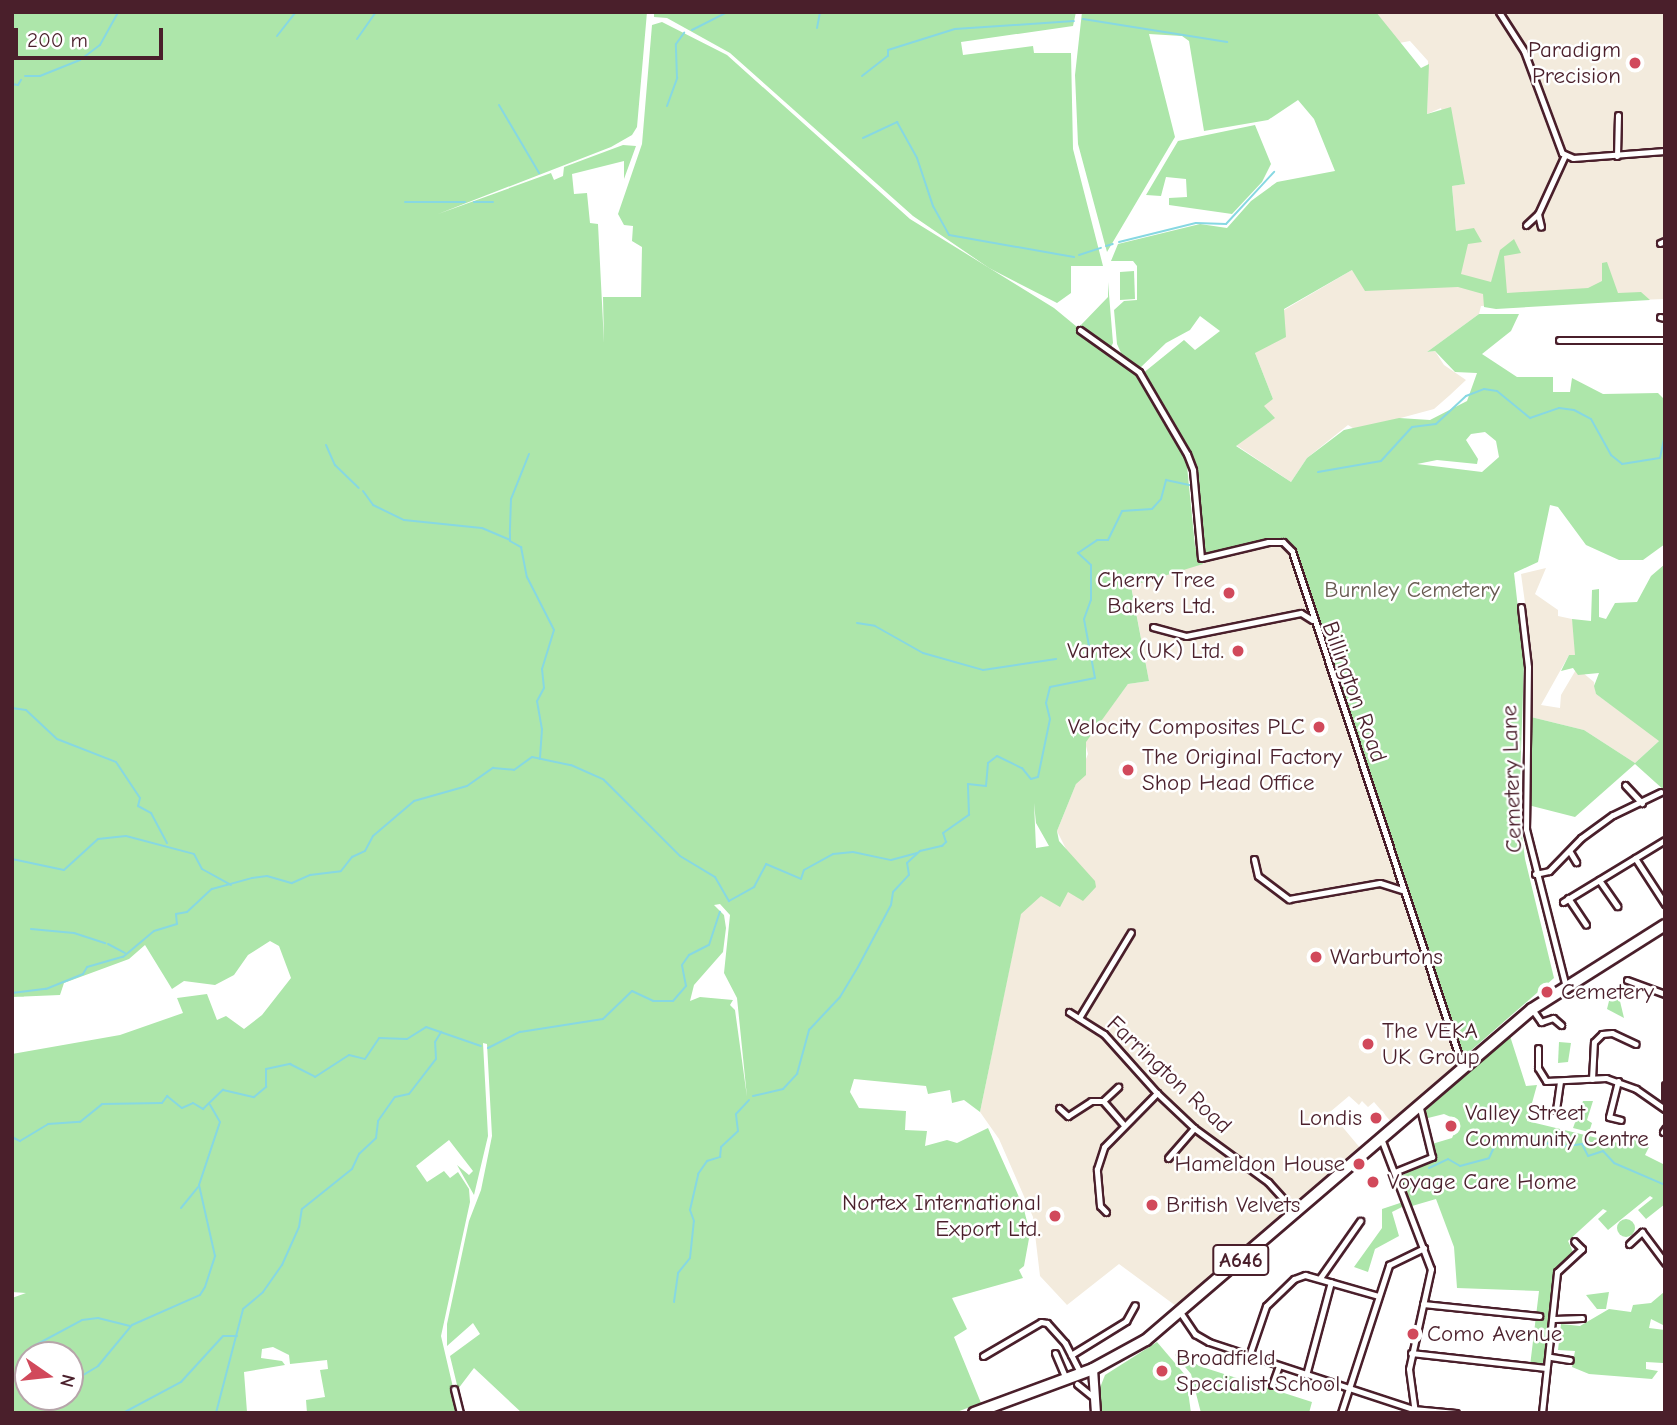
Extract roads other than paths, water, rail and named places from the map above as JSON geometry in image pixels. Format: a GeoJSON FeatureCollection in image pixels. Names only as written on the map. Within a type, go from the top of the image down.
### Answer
{"type":"FeatureCollection","features":[{"type":"Feature","properties":{"kind":"highway","name":"A646"},"geometry":{"type":"LineString","coordinates":[[974,1413],[1075,1379],[1146,1340],[1382,1141],[1532,1009],[1665,925]]}},
{"type":"Feature","properties":{"kind":"street"},"geometry":{"type":"LineString","coordinates":[[1499,12],[1524,51],[1556,146],[1565,155],[1618,156],[1665,151]]}},
{"type":"Feature","properties":{"kind":"street"},"geometry":{"type":"LineString","coordinates":[[1618,115],[1618,156]]}},
{"type":"Feature","properties":{"kind":"street"},"geometry":{"type":"LineString","coordinates":[[1526,225],[1538,214],[1565,155]]}},
{"type":"Feature","properties":{"kind":"street"},"geometry":{"type":"LineString","coordinates":[[1538,214],[1541,227]]}},
{"type":"Feature","properties":{"kind":"street"},"geometry":{"type":"LineString","coordinates":[[1080,330],[1139,372],[1187,454],[1193,470],[1201,558],[1268,542],[1289,545],[1315,623]]}},
{"type":"Feature","properties":{"kind":"street"},"geometry":{"type":"LineString","coordinates":[[1559,341],[1665,340]]}},
{"type":"Feature","properties":{"kind":"street","name":"Cemetery Lane"},"geometry":{"type":"LineString","coordinates":[[1521,607],[1528,667],[1526,829],[1535,874],[1566,988]]}},
{"type":"Feature","properties":{"kind":"street","name":"Billington Road"},"geometry":{"type":"LineString","coordinates":[[1153,627],[1186,636],[1212,635],[1301,613],[1315,623],[1463,1069]]}},
{"type":"Feature","properties":{"kind":"street"},"geometry":{"type":"LineString","coordinates":[[1625,785],[1642,803]]}},
{"type":"Feature","properties":{"kind":"street"},"geometry":{"type":"LineString","coordinates":[[1535,874],[1549,871],[1613,815],[1642,803],[1658,791]]}},
{"type":"Feature","properties":{"kind":"street"},"geometry":{"type":"LineString","coordinates":[[1586,925],[1566,900],[1665,840]]}},
{"type":"Feature","properties":{"kind":"street"},"geometry":{"type":"LineString","coordinates":[[1570,852],[1576,862]]}},
{"type":"Feature","properties":{"kind":"street"},"geometry":{"type":"LineString","coordinates":[[1635,858],[1665,904]]}},
{"type":"Feature","properties":{"kind":"street"},"geometry":{"type":"LineString","coordinates":[[1254,859],[1258,876],[1289,899],[1380,883],[1404,891]]}},
{"type":"Feature","properties":{"kind":"street"},"geometry":{"type":"LineString","coordinates":[[1599,880],[1617,906]]}},
{"type":"Feature","properties":{"kind":"street","name":"Farrington Road"},"geometry":{"type":"LineString","coordinates":[[1079,1018],[1131,932]]}},
{"type":"Feature","properties":{"kind":"street"},"geometry":{"type":"LineString","coordinates":[[1627,980],[1665,994]]}},
{"type":"Feature","properties":{"kind":"street"},"geometry":{"type":"LineString","coordinates":[[1532,1009],[1541,1022],[1553,1018],[1561,1025]]}},
{"type":"Feature","properties":{"kind":"street","name":"Farrington Road"},"geometry":{"type":"LineString","coordinates":[[1069,1012],[1104,1034],[1157,1093],[1194,1128],[1268,1182],[1296,1214]]}},
{"type":"Feature","properties":{"kind":"street"},"geometry":{"type":"LineString","coordinates":[[1592,1079],[1594,1042],[1602,1034],[1612,1033],[1636,1044]]}},
{"type":"Feature","properties":{"kind":"street"},"geometry":{"type":"LineString","coordinates":[[1538,1048],[1538,1068],[1546,1081],[1618,1081],[1665,1109]]}},
{"type":"Feature","properties":{"kind":"street"},"geometry":{"type":"LineString","coordinates":[[1618,1081],[1609,1118],[1621,1120]]}},
{"type":"Feature","properties":{"kind":"street"},"geometry":{"type":"LineString","coordinates":[[1556,1110],[1560,1082]]}},
{"type":"Feature","properties":{"kind":"street"},"geometry":{"type":"LineString","coordinates":[[1663,1100],[1665,1085]]}},
{"type":"Feature","properties":{"kind":"street"},"geometry":{"type":"LineString","coordinates":[[1059,1108],[1068,1116],[1091,1101],[1103,1101],[1118,1087]]}},
{"type":"Feature","properties":{"kind":"street"},"geometry":{"type":"LineString","coordinates":[[1106,1212],[1100,1206],[1097,1169],[1104,1147],[1123,1124],[1157,1093]]}},
{"type":"Feature","properties":{"kind":"street"},"geometry":{"type":"LineString","coordinates":[[1103,1101],[1123,1124]]}},
{"type":"Feature","properties":{"kind":"street"},"geometry":{"type":"LineString","coordinates":[[1397,1171],[1432,1157],[1420,1108]]}},
{"type":"Feature","properties":{"kind":"street"},"geometry":{"type":"LineString","coordinates":[[1168,1158],[1194,1128]]}},
{"type":"Feature","properties":{"kind":"street"},"geometry":{"type":"LineString","coordinates":[[1382,1141],[1397,1171],[1432,1269],[1411,1353],[1414,1411]]}},
{"type":"Feature","properties":{"kind":"street"},"geometry":{"type":"LineString","coordinates":[[1320,1278],[1360,1221]]}},
{"type":"Feature","properties":{"kind":"street"},"geometry":{"type":"LineString","coordinates":[[1629,1244],[1642,1232],[1665,1263]]}},
{"type":"Feature","properties":{"kind":"street"},"geometry":{"type":"LineString","coordinates":[[1542,1413],[1557,1272],[1582,1249],[1574,1241]]}},
{"type":"Feature","properties":{"kind":"street"},"geometry":{"type":"LineString","coordinates":[[1341,1413],[1378,1296],[1393,1260],[1424,1248]]}},
{"type":"Feature","properties":{"kind":"street"},"geometry":{"type":"LineString","coordinates":[[1249,1356],[1265,1306],[1294,1279],[1305,1275],[1320,1278],[1378,1296]]}},
{"type":"Feature","properties":{"kind":"street"},"geometry":{"type":"LineString","coordinates":[[1306,1375],[1331,1282]]}},
{"type":"Feature","properties":{"kind":"street"},"geometry":{"type":"LineString","coordinates":[[1423,1304],[1539,1316]]}},
{"type":"Feature","properties":{"kind":"street"},"geometry":{"type":"LineString","coordinates":[[1071,1355],[1126,1321],[1135,1305]]}},
{"type":"Feature","properties":{"kind":"street"},"geometry":{"type":"LineString","coordinates":[[1180,1312],[1195,1334],[1249,1356],[1414,1411],[1457,1413]]}},
{"type":"Feature","properties":{"kind":"street"},"geometry":{"type":"LineString","coordinates":[[1553,1319],[1582,1318]]}},
{"type":"Feature","properties":{"kind":"street"},"geometry":{"type":"LineString","coordinates":[[983,1356],[1041,1322],[1057,1331],[1071,1355],[1075,1379]]}},
{"type":"Feature","properties":{"kind":"street"},"geometry":{"type":"LineString","coordinates":[[1055,1353],[1092,1396]]}},
{"type":"Feature","properties":{"kind":"street"},"geometry":{"type":"LineString","coordinates":[[1411,1353],[1546,1368]]}},
{"type":"Feature","properties":{"kind":"street"},"geometry":{"type":"LineString","coordinates":[[1550,1357],[1570,1360]]}},
{"type":"Feature","properties":{"kind":"street"},"geometry":{"type":"LineString","coordinates":[[1272,1385],[1279,1366]]}},
{"type":"Feature","properties":{"kind":"street"},"geometry":{"type":"LineString","coordinates":[[1093,1369],[1092,1396],[1096,1413]]}},
{"type":"Feature","properties":{"kind":"street"},"geometry":{"type":"LineString","coordinates":[[454,1389],[460,1413]]}},
{"type":"Feature","properties":{"kind":"waterway"},"geometry":{"type":"LineString","coordinates":[[25,76],[40,76],[80,60],[100,45],[118,12]]}},
{"type":"Feature","properties":{"kind":"waterway"},"geometry":{"type":"LineString","coordinates":[[277,36],[296,12]]}},
{"type":"Feature","properties":{"kind":"waterway"},"geometry":{"type":"LineString","coordinates":[[357,39],[376,12]]}},
{"type":"Feature","properties":{"kind":"waterway"},"geometry":{"type":"LineString","coordinates":[[692,30],[727,12]]}},
{"type":"Feature","properties":{"kind":"waterway"},"geometry":{"type":"LineString","coordinates":[[817,28],[820,12]]}},
{"type":"Feature","properties":{"kind":"waterway"},"geometry":{"type":"LineString","coordinates":[[1083,19],[1227,42]]}},
{"type":"Feature","properties":{"kind":"waterway"},"geometry":{"type":"LineString","coordinates":[[862,76],[888,56],[888,50],[955,29],[1074,21]]}},
{"type":"Feature","properties":{"kind":"waterway"},"geometry":{"type":"LineString","coordinates":[[667,106],[677,78],[676,44],[684,33]]}},
{"type":"Feature","properties":{"kind":"waterway"},"geometry":{"type":"LineString","coordinates":[[12,84],[18,85],[21,80]]}},
{"type":"Feature","properties":{"kind":"waterway"},"geometry":{"type":"LineString","coordinates":[[499,105],[539,173]]}},
{"type":"Feature","properties":{"kind":"waterway"},"geometry":{"type":"LineString","coordinates":[[863,138],[897,122],[917,158],[933,206],[949,235],[1074,257]]}},
{"type":"Feature","properties":{"kind":"waterway"},"geometry":{"type":"LineString","coordinates":[[1119,242],[1196,223],[1226,224],[1274,172]]}},
{"type":"Feature","properties":{"kind":"waterway"},"geometry":{"type":"LineString","coordinates":[[405,202],[465,202]]}},
{"type":"Feature","properties":{"kind":"waterway"},"geometry":{"type":"LineString","coordinates":[[474,202],[493,202]]}},
{"type":"Feature","properties":{"kind":"waterway"},"geometry":{"type":"LineString","coordinates":[[1106,246],[1113,244]]}},
{"type":"Feature","properties":{"kind":"waterway"},"geometry":{"type":"LineString","coordinates":[[1079,255],[1101,248]]}},
{"type":"Feature","properties":{"kind":"waterway"},"geometry":{"type":"LineString","coordinates":[[1318,472],[1381,461],[1412,427],[1436,424],[1466,396],[1484,389],[1497,391],[1530,418],[1559,408],[1574,410],[1591,419],[1611,455],[1622,464],[1660,458],[1665,435]]}},
{"type":"Feature","properties":{"kind":"waterway"},"geometry":{"type":"LineString","coordinates":[[326,445],[335,465],[359,488]]}},
{"type":"Feature","properties":{"kind":"waterway"},"geometry":{"type":"LineString","coordinates":[[529,454],[511,499],[510,541],[521,547],[527,577],[554,630],[542,669],[544,688],[537,701],[542,729],[540,759]]}},
{"type":"Feature","properties":{"kind":"waterway"},"geometry":{"type":"LineString","coordinates":[[753,1096],[783,1089],[797,1074],[809,1030],[840,997],[858,967],[891,905],[893,892],[909,875],[907,863],[920,851],[942,846],[946,842],[943,833],[969,815],[968,784],[986,786],[988,763],[997,756],[1022,768],[1031,779],[1038,777],[1050,719],[1046,703],[1050,687],[1095,678],[1084,619],[1091,600],[1091,565],[1078,553],[1097,540],[1108,540],[1122,511],[1152,509],[1161,499],[1166,480],[1190,485]]}},
{"type":"Feature","properties":{"kind":"waterway"},"geometry":{"type":"LineString","coordinates":[[363,491],[373,505],[404,520],[482,528],[510,540]]}},
{"type":"Feature","properties":{"kind":"waterway"},"geometry":{"type":"LineString","coordinates":[[857,623],[875,626],[923,653],[983,670],[1056,659]]}},
{"type":"Feature","properties":{"kind":"waterway"},"geometry":{"type":"LineString","coordinates":[[12,708],[26,710],[57,739],[116,762],[140,798],[138,806],[151,813],[167,843]]}},
{"type":"Feature","properties":{"kind":"waterway"},"geometry":{"type":"LineString","coordinates":[[12,993],[46,989],[83,974],[87,967],[123,957],[154,931],[177,924],[176,914],[187,912],[212,889],[252,878],[267,876],[292,883],[310,875],[341,871],[352,857],[365,851],[373,836],[414,801],[467,786],[493,768],[514,770],[532,757],[571,765],[604,780],[680,856],[715,877],[729,901],[754,887],[766,864],[801,879],[804,870],[833,854],[853,852],[891,860],[917,853]]}},
{"type":"Feature","properties":{"kind":"waterway"},"geometry":{"type":"LineString","coordinates":[[12,859],[64,870],[98,839],[126,836],[194,854],[202,869],[231,885]]}},
{"type":"Feature","properties":{"kind":"waterway"},"geometry":{"type":"LineString","coordinates":[[488,1048],[520,1032],[603,1019],[632,991],[653,1001],[673,1001],[686,986],[682,965],[689,955],[709,945],[720,912]]}},
{"type":"Feature","properties":{"kind":"waterway"},"geometry":{"type":"LineString","coordinates":[[31,929],[74,933],[105,943]]}},
{"type":"Feature","properties":{"kind":"waterway"},"geometry":{"type":"LineString","coordinates":[[108,944],[125,953]]}},
{"type":"Feature","properties":{"kind":"waterway"},"geometry":{"type":"LineString","coordinates":[[12,1137],[20,1141],[48,1124],[80,1122],[102,1104],[162,1103],[167,1096],[182,1108],[193,1103],[203,1109],[223,1090],[254,1097],[266,1087],[266,1069],[290,1064],[315,1077],[349,1055],[365,1059],[379,1038],[407,1039],[426,1027],[481,1046]]}},
{"type":"Feature","properties":{"kind":"waterway"},"geometry":{"type":"LineString","coordinates":[[216,1413],[243,1309],[263,1292],[282,1265],[299,1227],[302,1209],[352,1169],[359,1154],[376,1138],[378,1121],[395,1097],[409,1094],[436,1059],[435,1042],[441,1032]]}},
{"type":"Feature","properties":{"kind":"waterway"},"geometry":{"type":"LineString","coordinates":[[674,1302],[678,1273],[690,1258],[694,1221],[690,1210],[698,1174],[707,1161],[720,1157],[721,1147],[738,1131],[736,1114],[749,1100]]}},
{"type":"Feature","properties":{"kind":"waterway"},"geometry":{"type":"LineString","coordinates":[[84,1374],[98,1366],[132,1325],[200,1295],[205,1287],[215,1256],[199,1185],[220,1122],[210,1105]]}},
{"type":"Feature","properties":{"kind":"waterway"},"geometry":{"type":"LineString","coordinates":[[1429,1168],[1448,1159],[1460,1166],[1489,1158],[1497,1141],[1509,1143],[1521,1135],[1528,1141],[1568,1146],[1582,1144],[1588,1156],[1603,1151],[1614,1163],[1665,1185]]}},
{"type":"Feature","properties":{"kind":"waterway"},"geometry":{"type":"LineString","coordinates":[[181,1208],[198,1187]]}},
{"type":"Feature","properties":{"kind":"waterway"},"geometry":{"type":"LineString","coordinates":[[43,1341],[82,1320],[98,1318],[130,1326]]}},
{"type":"Feature","properties":{"kind":"waterway"},"geometry":{"type":"LineString","coordinates":[[123,1413],[181,1382],[223,1336],[237,1336]]}},
{"type":"Feature","properties":{"kind":"place","name":"Paradigm Precision"},"geometry":{"type":"Point","coordinates":[1635,63]}},
{"type":"Feature","properties":{"kind":"place","name":"Cherry Tree Bakers Ltd."},"geometry":{"type":"Point","coordinates":[1229,593]}},
{"type":"Feature","properties":{"kind":"place","name":"Vantex (UK) Ltd."},"geometry":{"type":"Point","coordinates":[1238,651]}},
{"type":"Feature","properties":{"kind":"place","name":"Velocity Composites PLC"},"geometry":{"type":"Point","coordinates":[1319,727]}},
{"type":"Feature","properties":{"kind":"place","name":"The Original Factory Shop Head Office"},"geometry":{"type":"Point","coordinates":[1128,770]}},
{"type":"Feature","properties":{"kind":"place","name":"Warburtons"},"geometry":{"type":"Point","coordinates":[1316,957]}},
{"type":"Feature","properties":{"kind":"place","name":"Cemetery"},"geometry":{"type":"Point","coordinates":[1547,992]}},
{"type":"Feature","properties":{"kind":"place","name":"The VEKA UK Group"},"geometry":{"type":"Point","coordinates":[1368,1044]}},
{"type":"Feature","properties":{"kind":"place","name":"Londis"},"geometry":{"type":"Point","coordinates":[1376,1118]}},
{"type":"Feature","properties":{"kind":"place","name":"Valley Street Community Centre"},"geometry":{"type":"Point","coordinates":[1451,1126]}},
{"type":"Feature","properties":{"kind":"place","name":"Hameldon House"},"geometry":{"type":"Point","coordinates":[1359,1164]}},
{"type":"Feature","properties":{"kind":"place","name":"Voyage Care Home"},"geometry":{"type":"Point","coordinates":[1373,1182]}},
{"type":"Feature","properties":{"kind":"place","name":"British Velvets"},"geometry":{"type":"Point","coordinates":[1152,1205]}},
{"type":"Feature","properties":{"kind":"place","name":"Nortex International Export Ltd."},"geometry":{"type":"Point","coordinates":[1055,1216]}},
{"type":"Feature","properties":{"kind":"place","name":"Como Avenue"},"geometry":{"type":"Point","coordinates":[1413,1334]}},
{"type":"Feature","properties":{"kind":"place","name":"Broadfield Specialist School"},"geometry":{"type":"Point","coordinates":[1162,1371]}},
{"type":"Feature","properties":{"kind":"park label","name":"Burnley Cemetery"},"geometry":{"type":"Point","coordinates":[1412,590]}}]}
